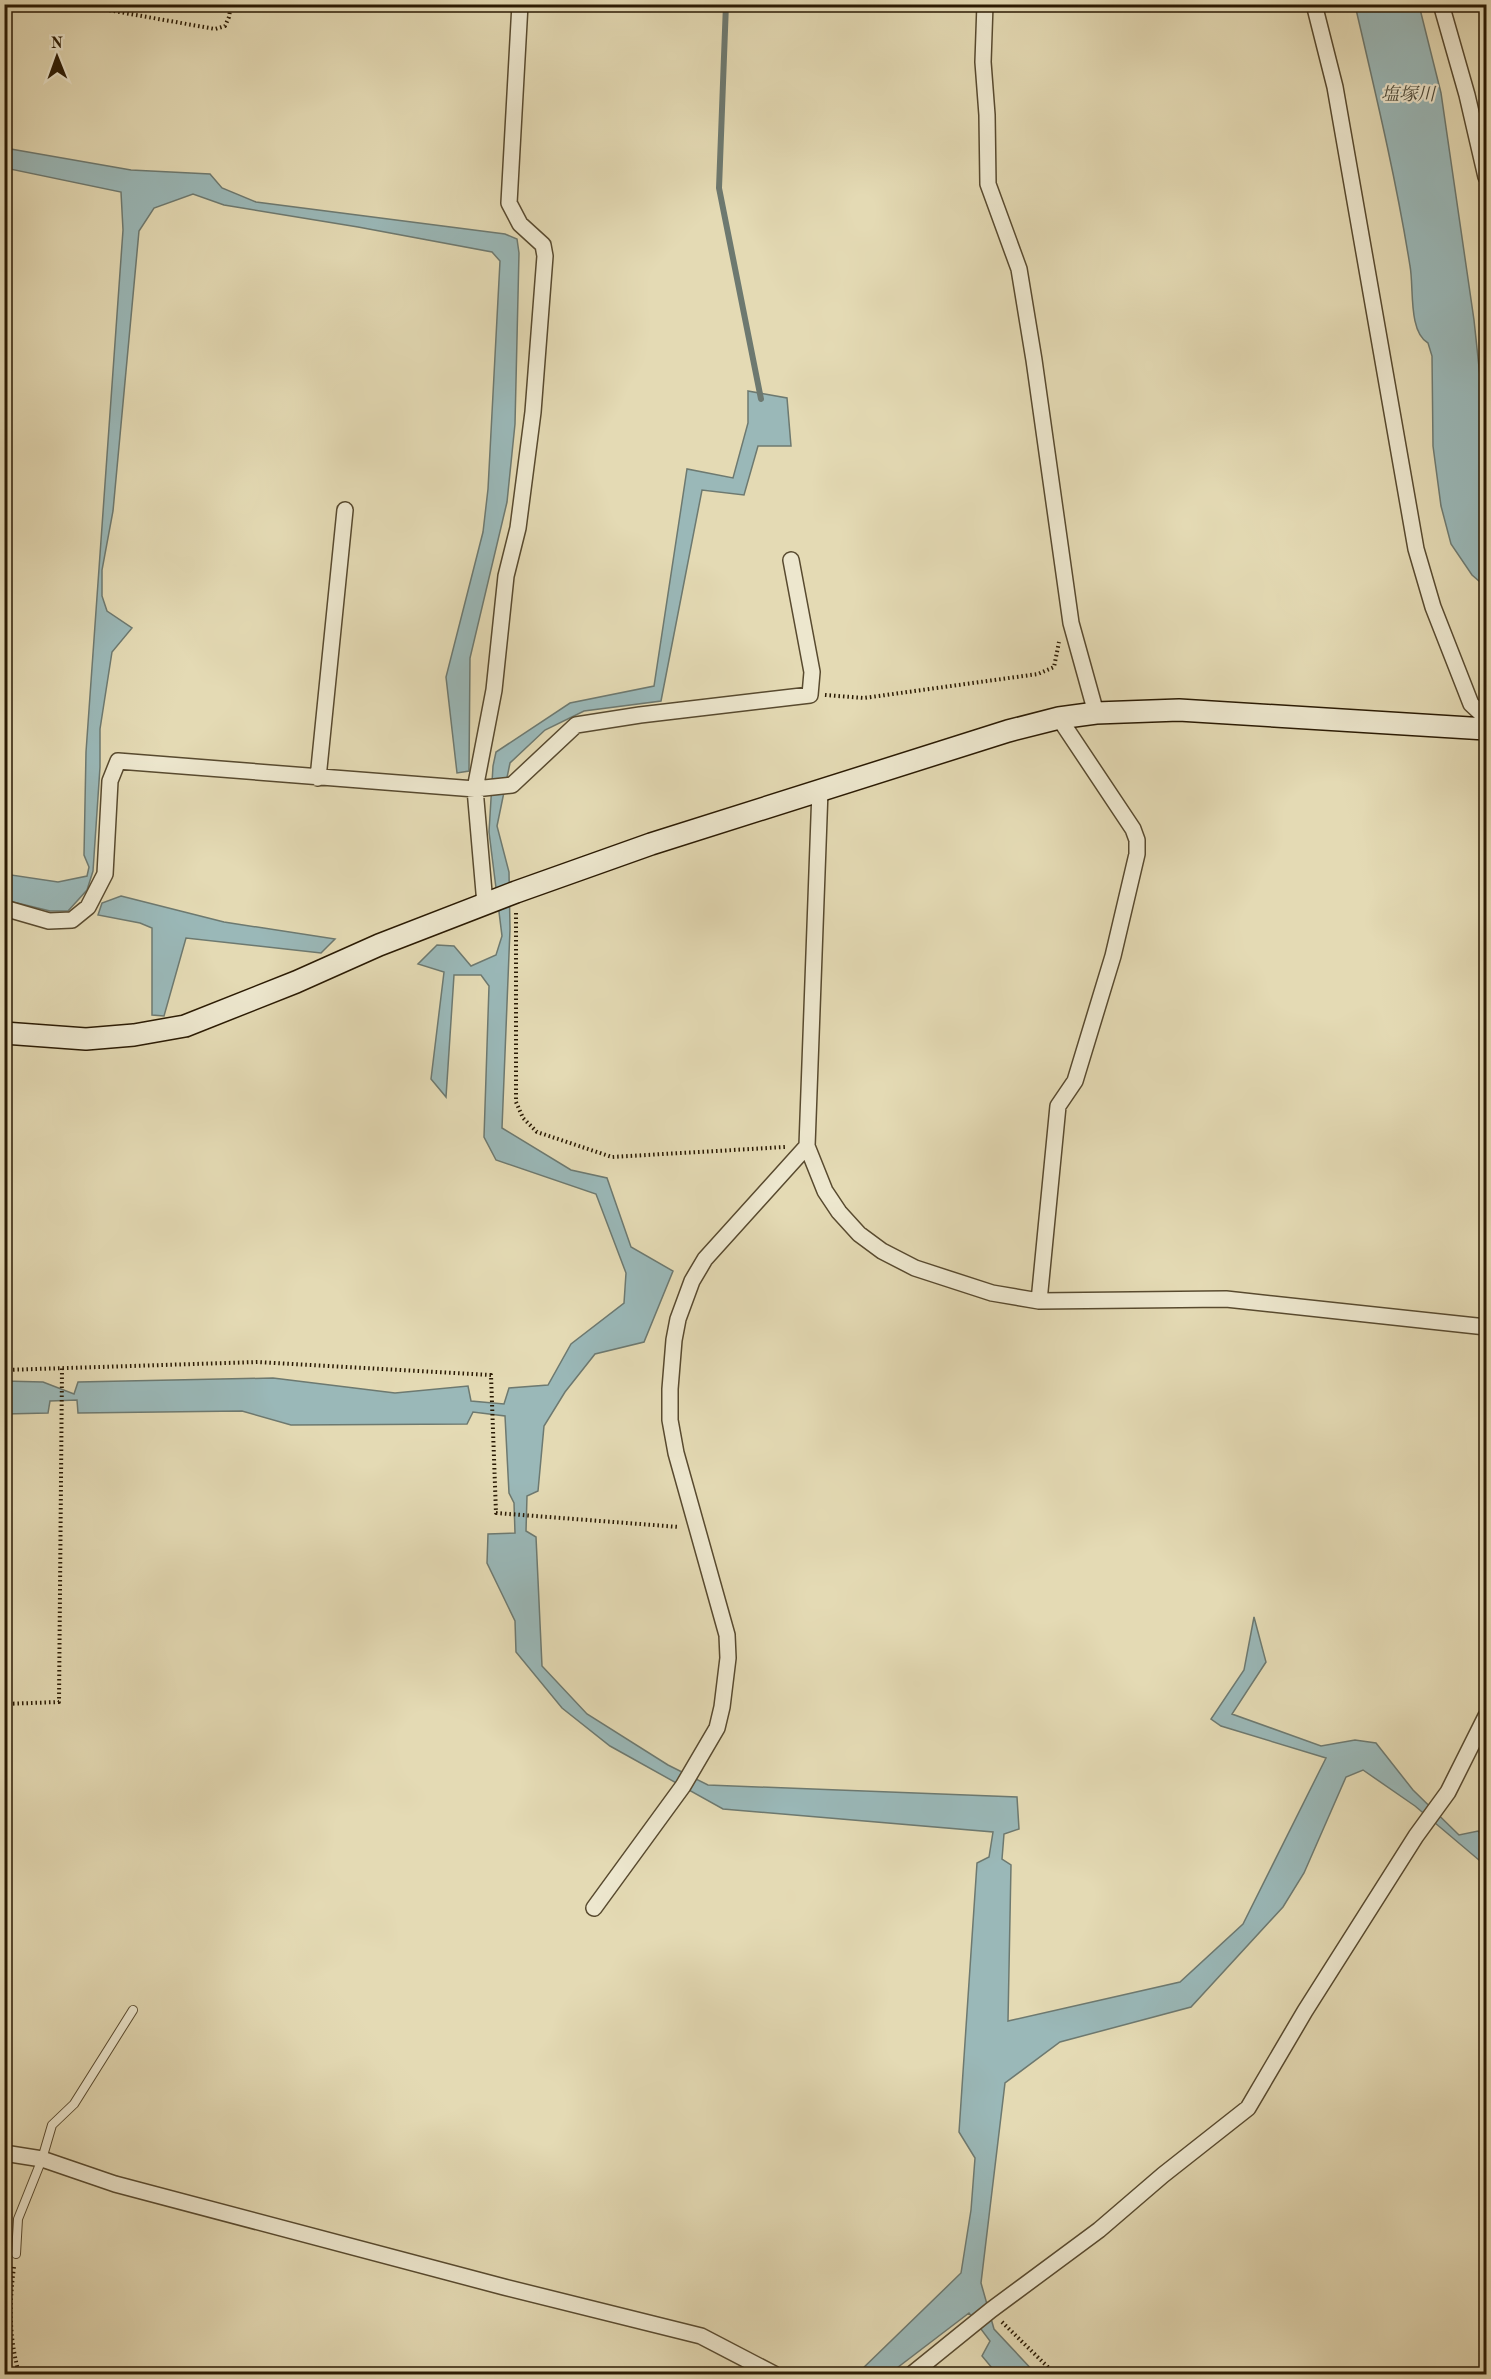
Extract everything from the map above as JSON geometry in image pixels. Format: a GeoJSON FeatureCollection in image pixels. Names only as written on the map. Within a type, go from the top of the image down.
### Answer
{"type":"FeatureCollection","features":[{"type":"Feature","properties":{"kind":"street"},"geometry":{"type":"LineString","coordinates":[[485,904],[475,789],[494,690],[506,576],[518,528],[533,412],[545,256],[543,245],[520,224],[509,203],[520,4]]}},
{"type":"Feature","properties":{"kind":"street"},"geometry":{"type":"LineString","coordinates":[[986,4],[983,62],[987,115],[988,184],[1019,269],[1071,623],[1096,712]]}},
{"type":"Feature","properties":{"kind":"street"},"geometry":{"type":"LineString","coordinates":[[1314,4],[1335,87],[1416,549],[1433,607],[1471,704],[1486,718]]}},
{"type":"Feature","properties":{"kind":"street"},"geometry":{"type":"LineString","coordinates":[[1441,4],[1467,95],[1486,177]]}},
{"type":"Feature","properties":{"kind":"street"},"geometry":{"type":"LineString","coordinates":[[318,778],[345,510]]}},
{"type":"Feature","properties":{"kind":"street"},"geometry":{"type":"LineString","coordinates":[[4,908],[49,921],[72,920],[88,907],[105,874],[110,781],[118,761],[475,789],[512,785],[576,725],[810,695],[812,672],[791,560]]}},
{"type":"Feature","properties":{"kind":"street"},"geometry":{"type":"LineString","coordinates":[[4,1034],[86,1039],[134,1035],[185,1026],[296,982],[379,945],[516,892],[651,844],[1008,730],[1059,718],[1096,712],[1179,710],[1486,729]]}},
{"type":"Feature","properties":{"kind":"street"},"geometry":{"type":"LineString","coordinates":[[1039,1301],[1058,1106],[1075,1081],[1113,956],[1137,854],[1137,840],[1133,829],[1059,718]]}},
{"type":"Feature","properties":{"kind":"street"},"geometry":{"type":"LineString","coordinates":[[820,790],[807,1146],[825,1191],[839,1212],[859,1233],[882,1251],[915,1268],[992,1293],[1039,1301],[1226,1299],[1486,1327]]}},
{"type":"Feature","properties":{"kind":"street"},"geometry":{"type":"LineString","coordinates":[[594,1908],[683,1786],[717,1728],[722,1707],[728,1658],[727,1635],[676,1453],[670,1420],[670,1389],[678,1319],[692,1281],[705,1259],[807,1146]]}},
{"type":"Feature","properties":{"kind":"street"},"geometry":{"type":"LineString","coordinates":[[912,2374],[991,2310],[1099,2229],[1248,2108],[1305,2011],[1397,1865],[1448,1792],[1486,1716]]}},
{"type":"Feature","properties":{"kind":"street"},"geometry":{"type":"LineString","coordinates":[[4,2153],[42,2159],[126,2187],[504,2287],[700,2336],[774,2374]]}},
{"type":"Feature","properties":{"kind":"lane"},"geometry":{"type":"LineString","coordinates":[[16,2254],[18,2219],[42,2159],[52,2125],[74,2104],[133,2010]]}},
{"type":"Feature","properties":{"kind":"path"},"geometry":{"type":"LineString","coordinates":[[74,4],[215,29],[225,26],[231,4]]}},
{"type":"Feature","properties":{"kind":"path"},"geometry":{"type":"LineString","coordinates":[[810,695],[864,698],[1038,674],[1054,667],[1058,644],[1071,623]]}},
{"type":"Feature","properties":{"kind":"path"},"geometry":{"type":"LineString","coordinates":[[516,892],[516,1102],[523,1118],[537,1132],[612,1156],[807,1146]]}},
{"type":"Feature","properties":{"kind":"path"},"geometry":{"type":"LineString","coordinates":[[4,1370],[258,1362],[491,1375],[496,1513],[698,1529]]}},
{"type":"Feature","properties":{"kind":"path"},"geometry":{"type":"LineString","coordinates":[[4,1704],[60,1702],[62,1368]]}},
{"type":"Feature","properties":{"kind":"path"},"geometry":{"type":"LineString","coordinates":[[16,2254],[9,2306],[12,2346],[19,2374]]}},
{"type":"Feature","properties":{"kind":"path"},"geometry":{"type":"LineString","coordinates":[[991,2310],[1055,2374]]}},
{"type":"Feature","properties":{"kind":"water","name":"塩塚川"},"geometry":{"type":"Polygon","coordinates":[[[1355,5],[1419,5],[1441,93],[1474,320],[1486,433],[1486,587],[1472,575],[1451,544],[1441,506],[1433,446],[1432,356],[1428,343],[1417,329],[1410,266],[1398,200],[1355,5]]]}},
{"type":"Feature","properties":{"kind":"water"},"geometry":{"type":"Polygon","coordinates":[[[5,148],[131,170],[210,174],[222,188],[256,202],[505,234],[517,239],[519,253],[515,424],[507,502],[470,658],[469,771],[457,773],[446,677],[483,532],[488,489],[500,261],[492,252],[224,205],[193,194],[154,208],[139,231],[113,511],[102,570],[102,596],[107,611],[132,628],[112,652],[100,729],[100,767],[93,871],[87,890],[68,911],[50,911],[5,900],[5,874],[58,882],[87,876],[89,867],[84,855],[86,752],[123,230],[121,192],[5,168],[5,148]]]}},
{"type":"Feature","properties":{"kind":"water"},"geometry":{"type":"Polygon","coordinates":[[[748,391],[787,398],[791,446],[758,446],[744,495],[702,490],[661,701],[584,711],[545,730],[510,763],[497,826],[509,872],[510,929],[502,1128],[571,1170],[607,1178],[631,1247],[673,1271],[644,1342],[595,1354],[565,1392],[544,1426],[538,1491],[527,1496],[526,1531],[536,1537],[542,1666],[587,1714],[668,1765],[708,1785],[1017,1797],[1019,1829],[1004,1834],[1002,1859],[1011,1865],[1008,2021],[1180,1982],[1243,1924],[1326,1758],[1221,1726],[1211,1719],[1244,1670],[1254,1617],[1266,1662],[1232,1714],[1321,1746],[1355,1740],[1376,1743],[1413,1790],[1459,1835],[1478,1831],[1486,1839],[1486,1866],[1415,1806],[1363,1770],[1346,1777],[1304,1873],[1283,1907],[1191,2007],[1060,2042],[1005,2083],[981,2283],[994,2329],[1036,2374],[997,2374],[982,2356],[990,2341],[969,2313],[889,2374],[857,2374],[961,2273],[971,2210],[975,2158],[959,2132],[977,1863],[989,1857],[993,1832],[723,1809],[610,1746],[562,1708],[516,1652],[515,1621],[487,1563],[488,1534],[515,1533],[514,1503],[509,1493],[505,1416],[473,1412],[467,1424],[291,1425],[242,1411],[78,1413],[77,1400],[50,1401],[48,1413],[5,1414],[4,1381],[43,1382],[74,1394],[78,1382],[273,1378],[395,1393],[468,1386],[471,1401],[504,1404],[509,1388],[548,1385],[571,1344],[624,1303],[626,1273],[596,1194],[496,1160],[484,1137],[489,986],[481,975],[454,975],[446,1097],[431,1079],[444,972],[418,964],[437,945],[454,946],[471,966],[496,955],[502,936],[489,832],[496,752],[570,703],[654,686],[687,469],[733,478],[748,423],[748,391]]]}},
{"type":"Feature","properties":{"kind":"water"},"geometry":{"type":"Polygon","coordinates":[[[121,896],[224,922],[335,939],[321,953],[186,938],[164,1016],[152,1015],[152,928],[140,923],[98,915],[102,903],[121,896]]]}},
{"type":"Feature","properties":{"kind":"waterway"},"geometry":{"type":"LineString","coordinates":[[726,4],[719,188],[761,399]]}}]}
